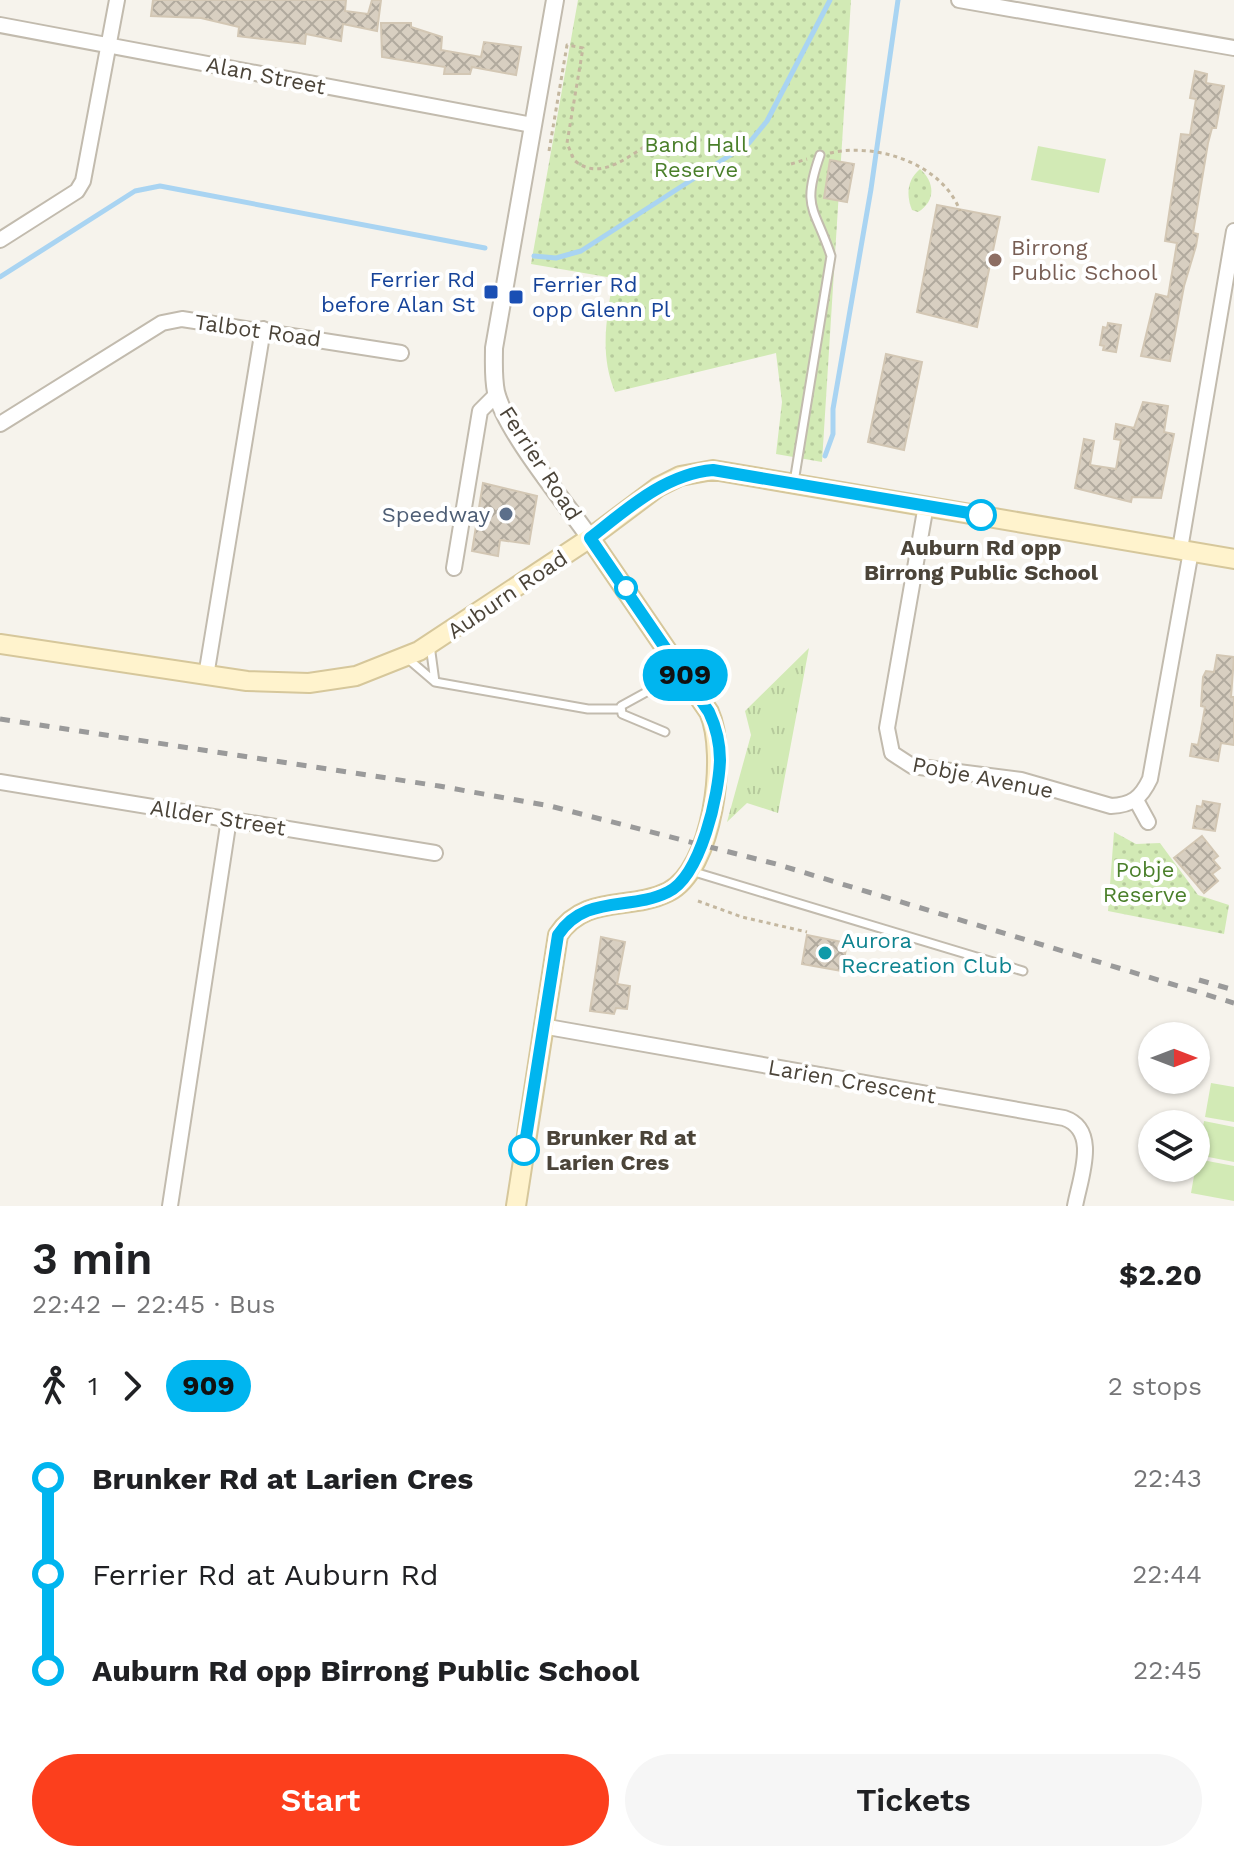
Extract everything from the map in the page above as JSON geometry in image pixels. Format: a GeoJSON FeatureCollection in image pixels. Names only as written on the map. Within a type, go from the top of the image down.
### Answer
{"type":"FeatureCollection","features":[{"type":"Feature","properties":{"kind":"main road","name":"Auburn Road"},"geometry":{"type":"LineString","coordinates":[[0,644],[206,676],[309,683],[356,676],[407,658],[590,538],[658,487],[696,471],[732,471],[1234,559]]}},
{"type":"Feature","properties":{"kind":"main road","name":"Ferrier Road"},"geometry":{"type":"LineString","coordinates":[[590,538],[673,657],[715,725],[720,760],[714,797],[686,878]]}},
{"type":"Feature","properties":{"kind":"main road"},"geometry":{"type":"LineString","coordinates":[[516,1206],[554,944],[568,923],[599,905],[654,897],[686,878]]}},
{"type":"Feature","properties":{"kind":"street"},"geometry":{"type":"LineString","coordinates":[[0,240],[77,191],[83,181],[117,0]]}},
{"type":"Feature","properties":{"kind":"street","name":"Ferrier Road"},"geometry":{"type":"LineString","coordinates":[[555,0],[494,348],[497,394],[510,422],[590,538]]}},
{"type":"Feature","properties":{"kind":"street"},"geometry":{"type":"LineString","coordinates":[[959,0],[1234,48]]}},
{"type":"Feature","properties":{"kind":"street","name":"Alan Street"},"geometry":{"type":"LineString","coordinates":[[0,25],[532,125]]}},
{"type":"Feature","properties":{"kind":"street"},"geometry":{"type":"LineString","coordinates":[[1148,822],[1136,800],[1150,779],[1234,231]]}},
{"type":"Feature","properties":{"kind":"street","name":"Talbot Road"},"geometry":{"type":"LineString","coordinates":[[0,424],[162,323],[182,319],[263,329],[401,353]]}},
{"type":"Feature","properties":{"kind":"street"},"geometry":{"type":"LineString","coordinates":[[206,676],[263,329]]}},
{"type":"Feature","properties":{"kind":"street"},"geometry":{"type":"LineString","coordinates":[[454,568],[480,411],[497,394]]}},
{"type":"Feature","properties":{"kind":"street","name":"Pobje Avenue"},"geometry":{"type":"LineString","coordinates":[[926,505],[887,728],[892,753],[912,766],[1021,780],[1111,806],[1136,800]]}},
{"type":"Feature","properties":{"kind":"street","name":"Allder Street"},"geometry":{"type":"LineString","coordinates":[[0,782],[435,853]]}},
{"type":"Feature","properties":{"kind":"street"},"geometry":{"type":"LineString","coordinates":[[170,1206],[229,819]]}},
{"type":"Feature","properties":{"kind":"street","name":"Larien Crescent"},"geometry":{"type":"LineString","coordinates":[[542,1026],[1073,1121],[1083,1132],[1085,1141],[1075,1206]]}},
{"type":"Feature","properties":{"kind":"lane"},"geometry":{"type":"LineString","coordinates":[[794,482],[831,256],[820,222],[810,208],[809,193],[820,155]]}},
{"type":"Feature","properties":{"kind":"lane"},"geometry":{"type":"LineString","coordinates":[[430,644],[435,682]]}},
{"type":"Feature","properties":{"kind":"lane"},"geometry":{"type":"LineString","coordinates":[[652,689],[673,657]]}},
{"type":"Feature","properties":{"kind":"lane"},"geometry":{"type":"LineString","coordinates":[[407,658],[435,682],[588,709],[620,709],[652,689],[688,680]]}},
{"type":"Feature","properties":{"kind":"lane"},"geometry":{"type":"LineString","coordinates":[[620,709],[622,714],[665,732]]}},
{"type":"Feature","properties":{"kind":"lane"},"geometry":{"type":"LineString","coordinates":[[686,878],[1023,971]]}},
{"type":"Feature","properties":{"kind":"path"},"geometry":{"type":"LineString","coordinates":[[549,151],[567,45],[583,48],[567,143],[574,160],[597,171],[608,168],[658,138],[664,149]]}},
{"type":"Feature","properties":{"kind":"path"},"geometry":{"type":"LineString","coordinates":[[859,149],[917,164],[953,193],[960,211]]}},
{"type":"Feature","properties":{"kind":"path"},"geometry":{"type":"LineString","coordinates":[[698,901],[742,917],[807,932]]}},
{"type":"Feature","properties":{"kind":"green space","name":"Band Hall Reserve"},"geometry":{"type":"Polygon","coordinates":[[[578,0],[851,0],[822,462],[776,454],[782,402],[776,353],[615,392],[606,349],[613,278],[531,264],[578,0]]]}},
{"type":"Feature","properties":{"kind":"green space"},"geometry":{"type":"Polygon","coordinates":[[[1038,146],[1106,159],[1099,193],[1031,180],[1038,146]]]}},
{"type":"Feature","properties":{"kind":"green space"},"geometry":{"type":"Polygon","coordinates":[[[920,169],[929,180],[931,191],[928,202],[918,212],[912,210],[908,193],[912,178],[920,169]]]}},
{"type":"Feature","properties":{"kind":"green space"},"geometry":{"type":"Polygon","coordinates":[[[809,648],[778,813],[747,803],[727,822],[751,735],[745,711],[809,648]]]}},
{"type":"Feature","properties":{"kind":"green space","name":"Pobje Reserve"},"geometry":{"type":"Polygon","coordinates":[[[1114,832],[1136,844],[1160,843],[1198,895],[1229,905],[1224,934],[1108,911],[1114,832]]]}},
{"type":"Feature","properties":{"kind":"green space"},"geometry":{"type":"Polygon","coordinates":[[[1211,1083],[1234,1087],[1234,1122],[1210,1118],[1210,1110],[1206,1110],[1211,1083]]]}},
{"type":"Feature","properties":{"kind":"green space"},"geometry":{"type":"Polygon","coordinates":[[[1210,1122],[1234,1127],[1234,1162],[1210,1157],[1210,1122]]]}},
{"type":"Feature","properties":{"kind":"green space"},"geometry":{"type":"Polygon","coordinates":[[[1210,1161],[1234,1166],[1234,1201],[1191,1193],[1193,1182],[1210,1182],[1210,1161]]]}},
{"type":"Feature","properties":{"kind":"building"},"geometry":{"type":"Polygon","coordinates":[[[153,0],[346,0],[345,11],[368,14],[372,0],[381,0],[377,31],[343,24],[341,41],[306,34],[305,44],[238,36],[239,27],[201,18],[151,16],[153,0]]]}},
{"type":"Feature","properties":{"kind":"building"},"geometry":{"type":"Polygon","coordinates":[[[381,23],[411,23],[411,27],[442,37],[441,50],[481,57],[484,42],[521,47],[516,75],[472,67],[470,74],[444,74],[445,67],[382,57],[381,23]]]}},
{"type":"Feature","properties":{"kind":"building"},"geometry":{"type":"Polygon","coordinates":[[[1195,71],[1207,74],[1206,83],[1224,86],[1216,128],[1212,128],[1208,143],[1193,233],[1198,234],[1196,246],[1184,286],[1170,361],[1141,356],[1156,294],[1168,297],[1177,243],[1165,241],[1181,134],[1190,135],[1196,99],[1190,98],[1195,71]]]}},
{"type":"Feature","properties":{"kind":"building"},"geometry":{"type":"Polygon","coordinates":[[[830,160],[854,164],[847,202],[824,198],[830,160]]]}},
{"type":"Feature","properties":{"kind":"building"},"geometry":{"type":"Polygon","coordinates":[[[937,205],[1000,217],[977,327],[917,312],[937,205]]]}},
{"type":"Feature","properties":{"kind":"building"},"geometry":{"type":"Polygon","coordinates":[[[1108,323],[1121,325],[1116,352],[1103,350],[1104,346],[1100,345],[1103,327],[1107,328],[1108,323]]]}},
{"type":"Feature","properties":{"kind":"building"},"geometry":{"type":"Polygon","coordinates":[[[886,354],[922,362],[904,450],[868,442],[886,354]]]}},
{"type":"Feature","properties":{"kind":"building"},"geometry":{"type":"Polygon","coordinates":[[[1143,402],[1168,406],[1164,432],[1174,434],[1161,498],[1132,497],[1131,502],[1075,488],[1084,439],[1094,441],[1090,465],[1116,469],[1121,440],[1114,439],[1116,424],[1134,428],[1143,402]]]}},
{"type":"Feature","properties":{"kind":"building","name":"Speedway"},"geometry":{"type":"Polygon","coordinates":[[[483,483],[537,496],[529,544],[500,540],[498,556],[472,551],[483,483]]]}},
{"type":"Feature","properties":{"kind":"building"},"geometry":{"type":"Polygon","coordinates":[[[1217,655],[1234,657],[1231,697],[1234,697],[1234,745],[1221,743],[1218,761],[1190,756],[1192,744],[1198,745],[1205,707],[1201,706],[1203,677],[1206,671],[1214,672],[1217,655]]]}},
{"type":"Feature","properties":{"kind":"building"},"geometry":{"type":"Polygon","coordinates":[[[1203,801],[1220,804],[1215,831],[1193,828],[1197,806],[1202,807],[1203,801]]]}},
{"type":"Feature","properties":{"kind":"building"},"geometry":{"type":"Polygon","coordinates":[[[1202,836],[1218,856],[1213,860],[1220,868],[1212,874],[1218,881],[1204,893],[1174,858],[1202,836]]]}},
{"type":"Feature","properties":{"kind":"building","name":"Aurora Recreation Club"},"geometry":{"type":"Polygon","coordinates":[[[807,935],[847,943],[842,971],[802,964],[807,935]]]}},
{"type":"Feature","properties":{"kind":"building"},"geometry":{"type":"Polygon","coordinates":[[[601,937],[625,942],[617,984],[630,986],[627,1009],[616,1008],[614,1014],[590,1011],[601,937]]]}},
{"type":"Feature","properties":{"kind":"waterway"},"geometry":{"type":"LineString","coordinates":[[534,256],[556,258],[581,251],[749,143],[767,121],[830,0]]}},
{"type":"Feature","properties":{"kind":"waterway"},"geometry":{"type":"LineString","coordinates":[[825,456],[833,434],[833,409],[871,189],[898,0]]}},
{"type":"Feature","properties":{"kind":"waterway"},"geometry":{"type":"LineString","coordinates":[[0,277],[135,191],[160,186],[485,248]]}},
{"type":"Feature","properties":{"kind":"railway"},"geometry":{"type":"LineString","coordinates":[[0,719],[439,786],[550,806],[776,864],[1234,1003]]}},
{"type":"Feature","properties":{"kind":"railway"},"geometry":{"type":"LineString","coordinates":[[1199,980],[1234,990]]}},
{"type":"Feature","properties":{"kind":"bus line","name":"909"},"geometry":{"type":"LineString","coordinates":[[524,1150],[554,944],[558,935],[568,923],[591,908],[654,897],[668,892],[687,878],[706,827],[720,760],[718,736],[709,712],[590,538],[658,487],[696,471],[732,471],[981,515]]}},
{"type":"Feature","properties":{"kind":"place","name":"Birrong Public School"},"geometry":{"type":"Point","coordinates":[995,260]}},
{"type":"Feature","properties":{"kind":"place","name":"Ferrier Rd before Alan St"},"geometry":{"type":"Point","coordinates":[491,292]}},
{"type":"Feature","properties":{"kind":"place","name":"Ferrier Rd opp Glenn Pl"},"geometry":{"type":"Point","coordinates":[516,297]}},
{"type":"Feature","properties":{"kind":"place","name":"Speedway"},"geometry":{"type":"Point","coordinates":[506,514]}},
{"type":"Feature","properties":{"kind":"place","name":"Auburn Rd opp Birrong Public School"},"geometry":{"type":"Point","coordinates":[981,515]}},
{"type":"Feature","properties":{"kind":"place","name":"Aurora Recreation Club"},"geometry":{"type":"Point","coordinates":[825,953]}},
{"type":"Feature","properties":{"kind":"place","name":"Brunker Rd at Larien Cres"},"geometry":{"type":"Point","coordinates":[524,1150]}}]}
